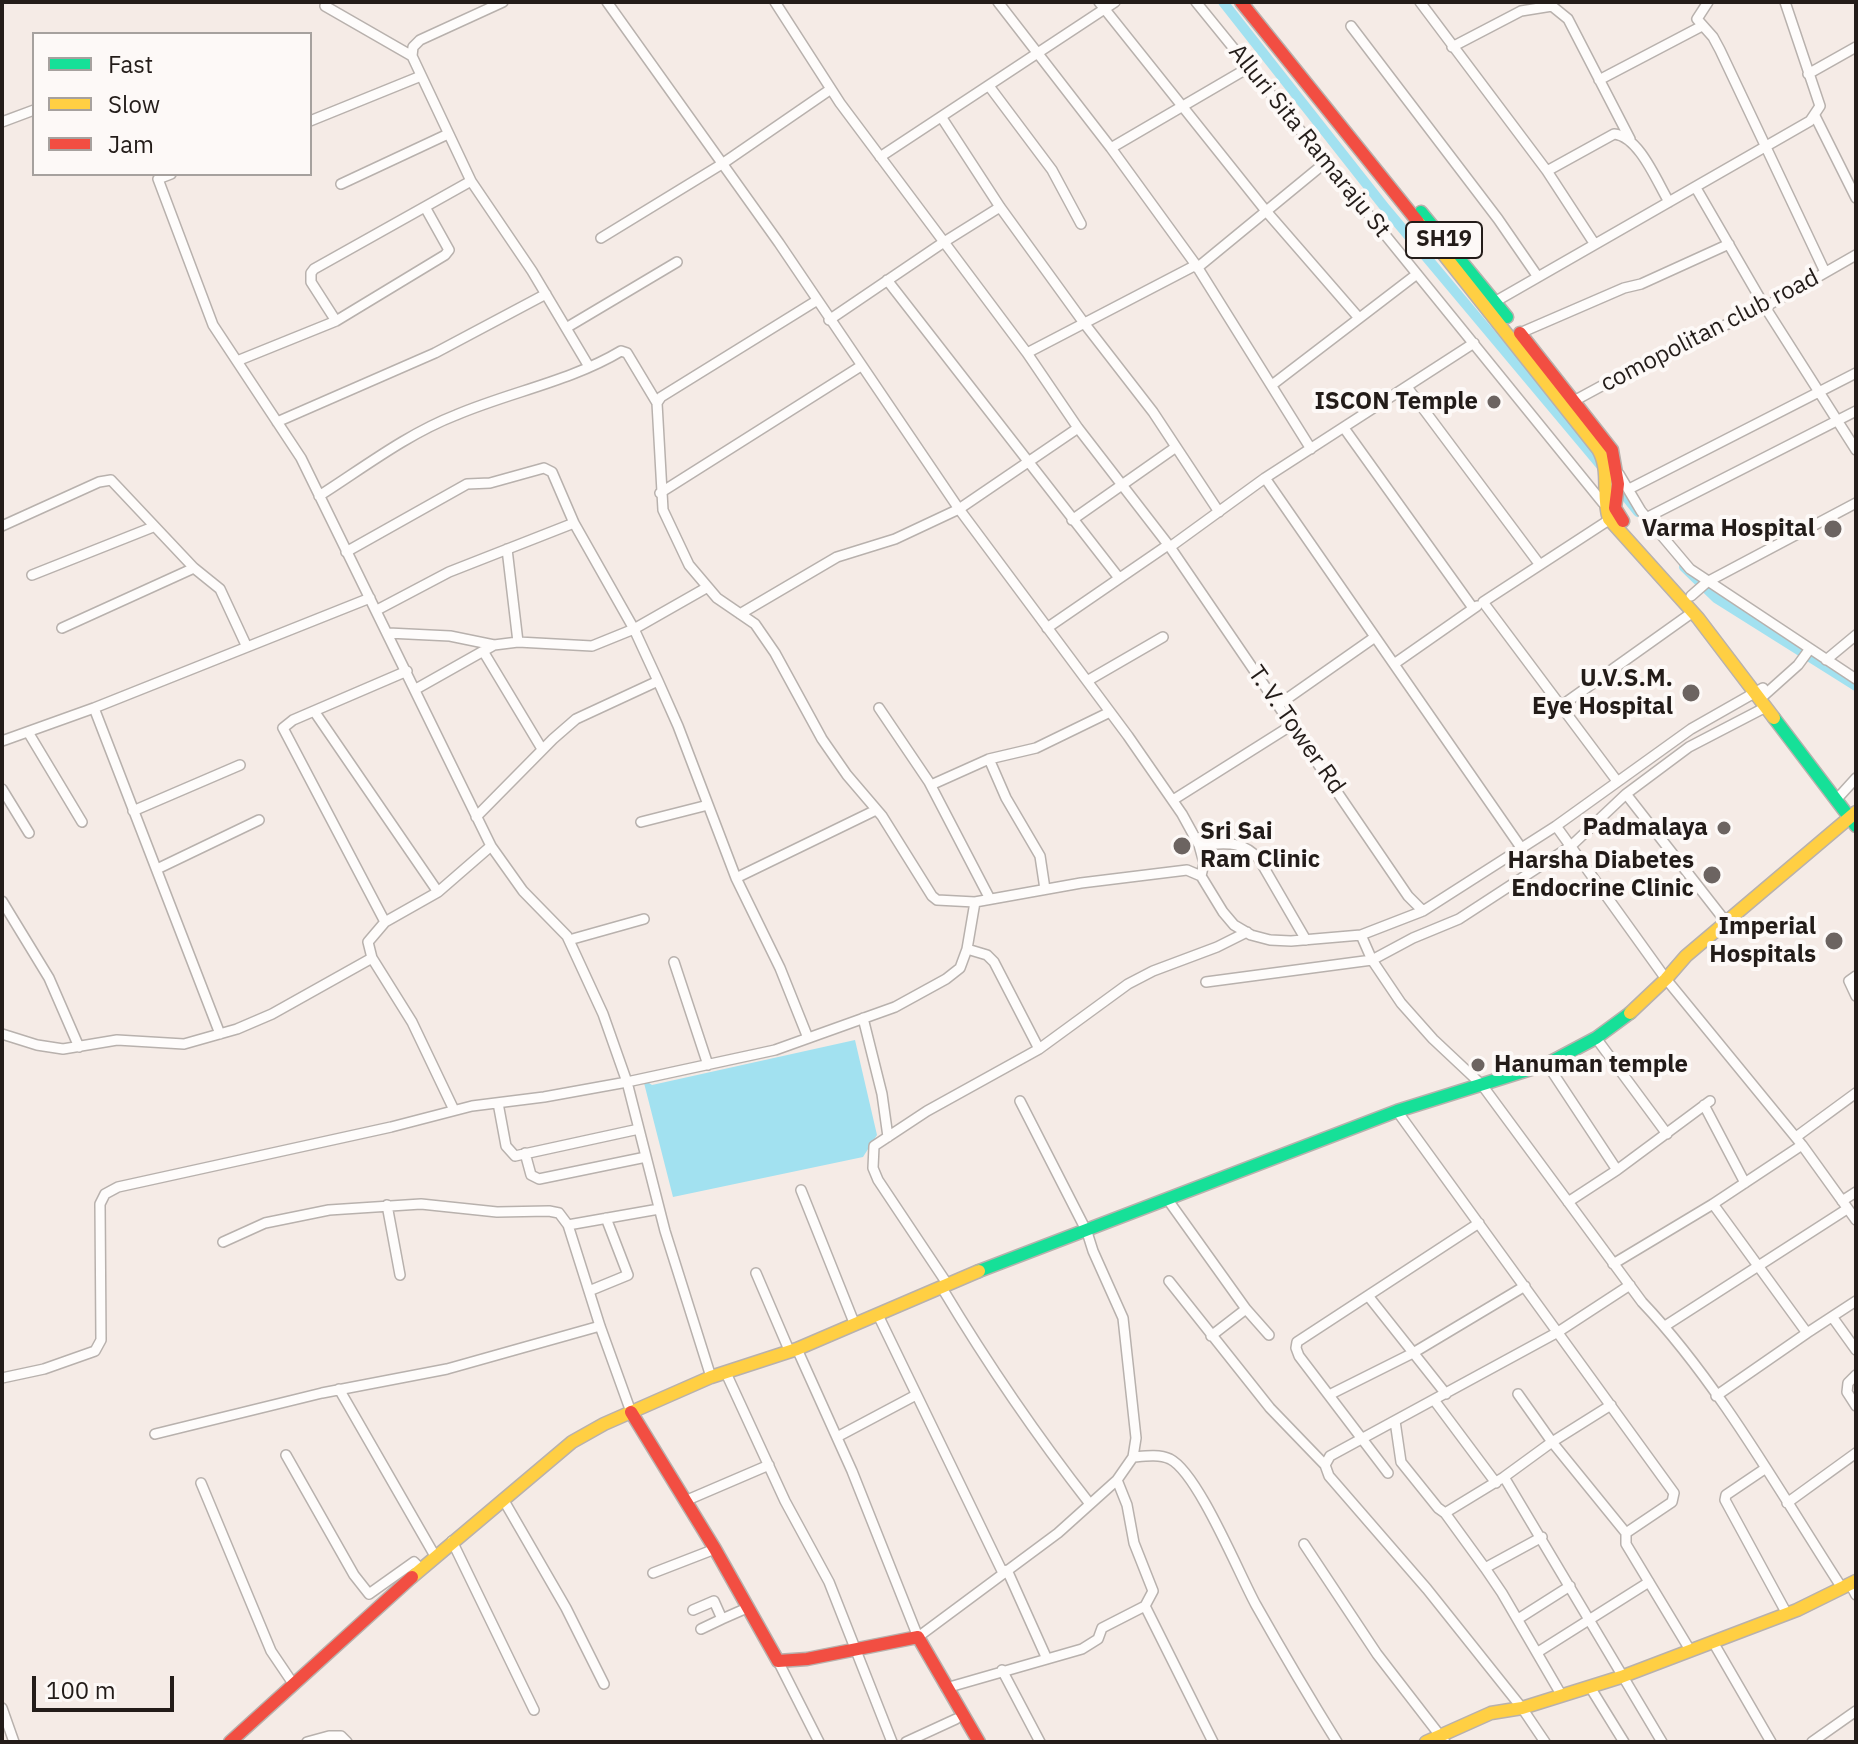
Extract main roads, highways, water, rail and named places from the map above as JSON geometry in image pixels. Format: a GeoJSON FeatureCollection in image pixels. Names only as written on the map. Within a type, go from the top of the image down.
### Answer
{"type":"FeatureCollection","features":[{"type":"Feature","properties":{"kind":"main road","name":"SH19"},"geometry":{"type":"LineString","coordinates":[[1241,2],[1315,88],[1490,305],[1513,339],[1569,404],[1606,440],[1612,471],[1610,507]]}},
{"type":"Feature","properties":{"kind":"main road","name":"SH19"},"geometry":{"type":"LineString","coordinates":[[1253,2],[1315,88]]}},
{"type":"Feature","properties":{"kind":"main road","name":"SH19"},"geometry":{"type":"LineString","coordinates":[[1490,305],[1520,333],[1569,404]]}},
{"type":"Feature","properties":{"kind":"main road","name":"SH19"},"geometry":{"type":"LineString","coordinates":[[1610,507],[1623,487],[1612,471]]}},
{"type":"Feature","properties":{"kind":"main road"},"geometry":{"type":"LineString","coordinates":[[1610,507],[1692,595],[1762,696]]}},
{"type":"Feature","properties":{"kind":"main road"},"geometry":{"type":"LineString","coordinates":[[230,1742],[420,1568],[572,1442],[711,1377],[793,1350],[945,1286],[1397,1111],[1547,1064],[1596,1038],[1625,1017],[1686,956],[1854,816],[1610,507]]}},
{"type":"Feature","properties":{"kind":"main road"},"geometry":{"type":"LineString","coordinates":[[631,1412],[715,1549],[778,1661],[807,1659],[918,1637],[979,1742]]}},
{"type":"Feature","properties":{"kind":"main road"},"geometry":{"type":"LineString","coordinates":[[1426,1742],[1443,1739],[1491,1713],[1522,1708],[1621,1677],[1851,1587]]}},
{"type":"Feature","properties":{"kind":"water"},"geometry":{"type":"Polygon","coordinates":[[[855,1040],[877,1135],[863,1157],[673,1197],[643,1079],[652,1085],[855,1040]]]}},
{"type":"Feature","properties":{"kind":"waterway"},"geometry":{"type":"LineString","coordinates":[[1223,2],[1386,209],[1603,468]]}},
{"type":"Feature","properties":{"kind":"waterway"},"geometry":{"type":"LineString","coordinates":[[1616,484],[1638,512]]}},
{"type":"Feature","properties":{"kind":"waterway"},"geometry":{"type":"LineString","coordinates":[[1684,567],[1716,598],[1856,686]]}},
{"type":"Feature","properties":{"kind":"place","name":"ISCON Temple"},"geometry":{"type":"Point","coordinates":[1494,402]}},
{"type":"Feature","properties":{"kind":"place","name":"Varma Hospital"},"geometry":{"type":"Point","coordinates":[1833,529]}},
{"type":"Feature","properties":{"kind":"place","name":"U.V.S.M. Eye Hospital"},"geometry":{"type":"Point","coordinates":[1691,693]}},
{"type":"Feature","properties":{"kind":"place","name":"Padmalaya"},"geometry":{"type":"Point","coordinates":[1724,828]}},
{"type":"Feature","properties":{"kind":"place","name":"Sri Sai Ram Clinic"},"geometry":{"type":"Point","coordinates":[1182,846]}},
{"type":"Feature","properties":{"kind":"place","name":"Harsha Diabetes Endocrine Clinic"},"geometry":{"type":"Point","coordinates":[1712,875]}},
{"type":"Feature","properties":{"kind":"place","name":"Imperial Hospitals"},"geometry":{"type":"Point","coordinates":[1834,941]}},
{"type":"Feature","properties":{"kind":"place","name":"Hanuman temple"},"geometry":{"type":"Point","coordinates":[1478,1065]}}]}
